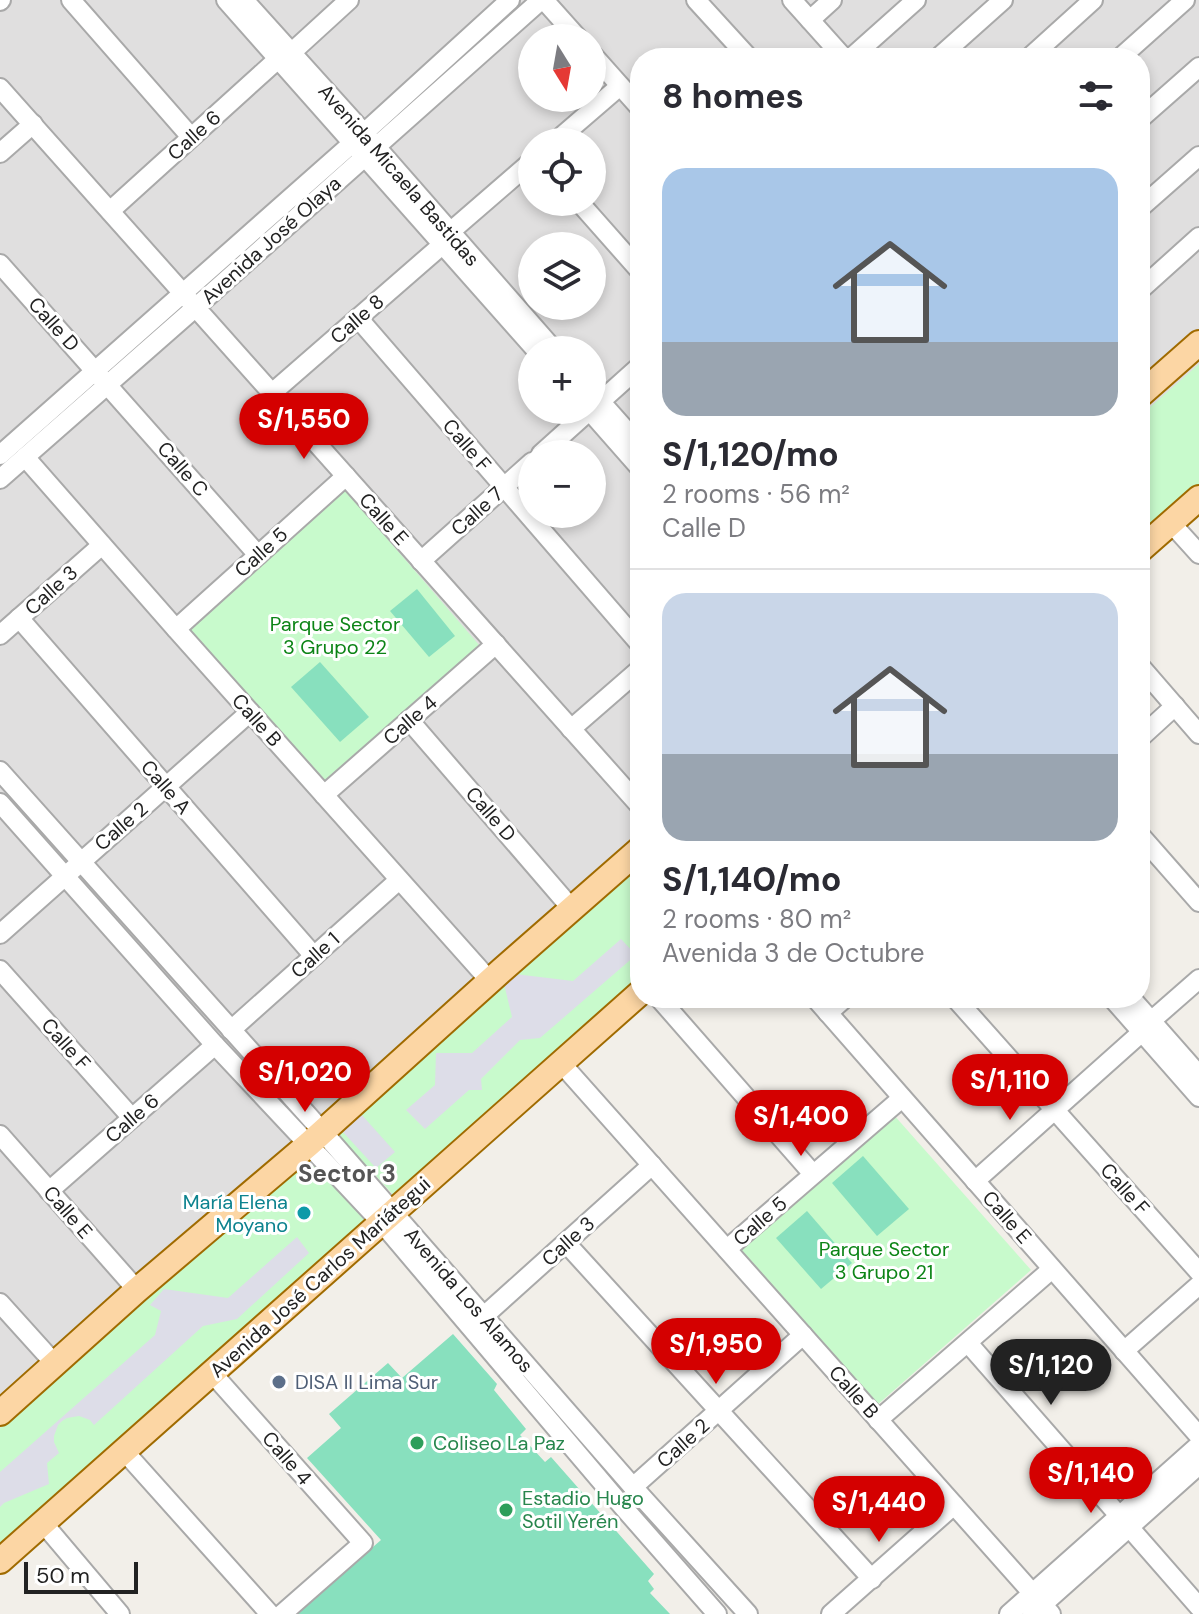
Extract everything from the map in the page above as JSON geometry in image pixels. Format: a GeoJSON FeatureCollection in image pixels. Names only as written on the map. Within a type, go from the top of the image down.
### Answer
{"type":"FeatureCollection","features":[{"type":"Feature","properties":{"kind":"main road"},"geometry":{"type":"LineString","coordinates":[[1150,385],[1199,343]]}},
{"type":"Feature","properties":{"kind":"main road"},"geometry":{"type":"LineString","coordinates":[[1150,541],[1199,498]]}},
{"type":"Feature","properties":{"kind":"main road"},"geometry":{"type":"LineString","coordinates":[[0,1413],[630,858]]}},
{"type":"Feature","properties":{"kind":"main road","name":"Avenida José Carlos Mariátegui"},"geometry":{"type":"LineString","coordinates":[[0,1561],[630,1002]]}},
{"type":"Feature","properties":{"kind":"street"},"geometry":{"type":"LineString","coordinates":[[71,0],[191,137]]}},
{"type":"Feature","properties":{"kind":"street","name":"Avenida Micaela Bastidas"},"geometry":{"type":"LineString","coordinates":[[226,0],[284,56],[446,238],[540,336]]}},
{"type":"Feature","properties":{"kind":"street","name":"Avenida Micaela Bastidas"},"geometry":{"type":"LineString","coordinates":[[244,0],[284,56]]}},
{"type":"Feature","properties":{"kind":"street","name":"Calle 6"},"geometry":{"type":"LineString","coordinates":[[110,211],[349,0]]}},
{"type":"Feature","properties":{"kind":"street","name":"Avenida José Olaya"},"geometry":{"type":"LineString","coordinates":[[0,479],[9,448],[196,307],[510,0]]}},
{"type":"Feature","properties":{"kind":"street"},"geometry":{"type":"LineString","coordinates":[[543,0],[565,24]]}},
{"type":"Feature","properties":{"kind":"street","name":"Avenida José Olaya"},"geometry":{"type":"LineString","coordinates":[[102,378],[183,293],[543,0]]}},
{"type":"Feature","properties":{"kind":"street"},"geometry":{"type":"LineString","coordinates":[[696,0],[740,48]]}},
{"type":"Feature","properties":{"kind":"street"},"geometry":{"type":"LineString","coordinates":[[792,0],[835,48]]}},
{"type":"Feature","properties":{"kind":"street"},"geometry":{"type":"LineString","coordinates":[[810,20],[832,0]]}},
{"type":"Feature","properties":{"kind":"street"},"geometry":{"type":"LineString","coordinates":[[862,48],[916,0]]}},
{"type":"Feature","properties":{"kind":"street"},"geometry":{"type":"LineString","coordinates":[[949,48],[1003,0]]}},
{"type":"Feature","properties":{"kind":"street"},"geometry":{"type":"LineString","coordinates":[[1040,48],[1093,0]]}},
{"type":"Feature","properties":{"kind":"street"},"geometry":{"type":"LineString","coordinates":[[1131,48],[1185,0]]}},
{"type":"Feature","properties":{"kind":"street"},"geometry":{"type":"LineString","coordinates":[[1150,110],[1199,67]]}},
{"type":"Feature","properties":{"kind":"street"},"geometry":{"type":"LineString","coordinates":[[606,70],[630,97]]}},
{"type":"Feature","properties":{"kind":"street"},"geometry":{"type":"LineString","coordinates":[[571,128],[620,86]]}},
{"type":"Feature","properties":{"kind":"street","name":"Calle E"},"geometry":{"type":"LineString","coordinates":[[0,88],[630,795]]}},
{"type":"Feature","properties":{"kind":"street"},"geometry":{"type":"LineString","coordinates":[[0,153],[33,124]]}},
{"type":"Feature","properties":{"kind":"street"},"geometry":{"type":"LineString","coordinates":[[1150,199],[1199,156]]}},
{"type":"Feature","properties":{"kind":"street","name":"Calle 8"},"geometry":{"type":"LineString","coordinates":[[272,393],[518,174]]}},
{"type":"Feature","properties":{"kind":"street"},"geometry":{"type":"LineString","coordinates":[[591,216],[630,260]]}},
{"type":"Feature","properties":{"kind":"street"},"geometry":{"type":"LineString","coordinates":[[1150,281],[1199,237]]}},
{"type":"Feature","properties":{"kind":"street","name":"Avenida Micaela Bastidas"},"geometry":{"type":"LineString","coordinates":[[446,238],[525,336]]}},
{"type":"Feature","properties":{"kind":"street","name":"Calle D"},"geometry":{"type":"LineString","coordinates":[[0,264],[102,378]]}},
{"type":"Feature","properties":{"kind":"street","name":"Calle F"},"geometry":{"type":"LineString","coordinates":[[358,318],[630,632]]}},
{"type":"Feature","properties":{"kind":"street"},"geometry":{"type":"LineString","coordinates":[[606,394],[630,374]]}},
{"type":"Feature","properties":{"kind":"street","name":"Calle C"},"geometry":{"type":"LineString","coordinates":[[102,378],[258,555]]}},
{"type":"Feature","properties":{"kind":"street"},"geometry":{"type":"LineString","coordinates":[[606,417],[630,437]]}},
{"type":"Feature","properties":{"kind":"street"},"geometry":{"type":"LineString","coordinates":[[606,423],[630,455]]}},
{"type":"Feature","properties":{"kind":"street"},"geometry":{"type":"LineString","coordinates":[[556,440],[572,424]]}},
{"type":"Feature","properties":{"kind":"street","name":"Calle B"},"geometry":{"type":"LineString","coordinates":[[9,448],[102,545],[490,981]]}},
{"type":"Feature","properties":{"kind":"street","name":"Calle 7"},"geometry":{"type":"LineString","coordinates":[[421,561],[518,474]]}},
{"type":"Feature","properties":{"kind":"street","name":"Calle 5"},"geometry":{"type":"LineString","coordinates":[[176,629],[346,476]]}},
{"type":"Feature","properties":{"kind":"street"},"geometry":{"type":"LineString","coordinates":[[1171,523],[1199,554]]}},
{"type":"Feature","properties":{"kind":"street","name":"Calle 3"},"geometry":{"type":"LineString","coordinates":[[0,635],[102,545]]}},
{"type":"Feature","properties":{"kind":"street","name":"Calle A"},"geometry":{"type":"LineString","coordinates":[[19,618],[314,956]]}},
{"type":"Feature","properties":{"kind":"street","name":"Calle 4"},"geometry":{"type":"LineString","coordinates":[[324,795],[496,644]]}},
{"type":"Feature","properties":{"kind":"street"},"geometry":{"type":"LineString","coordinates":[[1150,677],[1199,734]]}},
{"type":"Feature","properties":{"kind":"street"},"geometry":{"type":"LineString","coordinates":[[571,729],[630,678]]}},
{"type":"Feature","properties":{"kind":"street"},"geometry":{"type":"LineString","coordinates":[[1150,729],[1175,706]]}},
{"type":"Feature","properties":{"kind":"street","name":"Calle 2"},"geometry":{"type":"LineString","coordinates":[[65,876],[250,712]]}},
{"type":"Feature","properties":{"kind":"street","name":"Calle D"},"geometry":{"type":"LineString","coordinates":[[409,720],[572,909]]}},
{"type":"Feature","properties":{"kind":"street","name":"Avenida Los Alamos"},"geometry":{"type":"LineString","coordinates":[[0,771],[231,1030],[315,1138],[748,1614]]}},
{"type":"Feature","properties":{"kind":"street","name":"Avenida Los Alamos"},"geometry":{"type":"LineString","coordinates":[[0,803],[215,1045],[315,1138]]}},
{"type":"Feature","properties":{"kind":"street"},"geometry":{"type":"LineString","coordinates":[[1150,846],[1199,902]]}},
{"type":"Feature","properties":{"kind":"street"},"geometry":{"type":"LineString","coordinates":[[0,934],[65,876]]}},
{"type":"Feature","properties":{"kind":"street","name":"Calle 1"},"geometry":{"type":"LineString","coordinates":[[231,1030],[399,880]]}},
{"type":"Feature","properties":{"kind":"street","name":"Calle F"},"geometry":{"type":"LineString","coordinates":[[0,970],[132,1118]]}},
{"type":"Feature","properties":{"kind":"street"},"geometry":{"type":"LineString","coordinates":[[975,1181],[1199,979]]}},
{"type":"Feature","properties":{"kind":"street"},"geometry":{"type":"LineString","coordinates":[[668,1008],[813,1174]]}},
{"type":"Feature","properties":{"kind":"street","name":"Calle E"},"geometry":{"type":"LineString","coordinates":[[824,1008],[1199,1436]]}},
{"type":"Feature","properties":{"kind":"street"},"geometry":{"type":"LineString","coordinates":[[828,1013],[834,1008]]}},
{"type":"Feature","properties":{"kind":"street","name":"Calle F"},"geometry":{"type":"LineString","coordinates":[[964,1008],[1199,1272]]}},
{"type":"Feature","properties":{"kind":"street"},"geometry":{"type":"LineString","coordinates":[[1124,1008],[1199,1075]]}},
{"type":"Feature","properties":{"kind":"street"},"geometry":{"type":"LineString","coordinates":[[1137,1008],[1199,1097]]}},
{"type":"Feature","properties":{"kind":"street","name":"Calle 6"},"geometry":{"type":"LineString","coordinates":[[49,1191],[215,1045]]}},
{"type":"Feature","properties":{"kind":"street","name":"Calle B"},"geometry":{"type":"LineString","coordinates":[[561,1063],[954,1505],[1039,1606]]}},
{"type":"Feature","properties":{"kind":"street","name":"Calle 5"},"geometry":{"type":"LineString","coordinates":[[727,1249],[902,1098]]}},
{"type":"Feature","properties":{"kind":"street","name":"Calle E"},"geometry":{"type":"LineString","coordinates":[[0,1135],[137,1290]]}},
{"type":"Feature","properties":{"kind":"street","name":"Calle 3"},"geometry":{"type":"LineString","coordinates":[[488,1330],[566,1243],[652,1165]]}},
{"type":"Feature","properties":{"kind":"street","name":"Avenida Los Alamos"},"geometry":{"type":"LineString","coordinates":[[387,1218],[488,1330],[717,1614]]}},
{"type":"Feature","properties":{"kind":"street"},"geometry":{"type":"LineString","coordinates":[[566,1243],[872,1579]]}},
{"type":"Feature","properties":{"kind":"street"},"geometry":{"type":"LineString","coordinates":[[878,1420],[1052,1269]]}},
{"type":"Feature","properties":{"kind":"street"},"geometry":{"type":"LineString","coordinates":[[1124,1351],[1199,1285]]}},
{"type":"Feature","properties":{"kind":"street"},"geometry":{"type":"LineString","coordinates":[[0,1303],[55,1364]]}},
{"type":"Feature","properties":{"kind":"street","name":"Calle 2"},"geometry":{"type":"LineString","coordinates":[[633,1487],[803,1335]]}},
{"type":"Feature","properties":{"kind":"street"},"geometry":{"type":"LineString","coordinates":[[968,1343],[1199,1607]]}},
{"type":"Feature","properties":{"kind":"street","name":"Calle 4"},"geometry":{"type":"LineString","coordinates":[[212,1373],[363,1543],[282,1614]]}},
{"type":"Feature","properties":{"kind":"street"},"geometry":{"type":"LineString","coordinates":[[1009,1614],[1039,1606],[1199,1445]]}},
{"type":"Feature","properties":{"kind":"street"},"geometry":{"type":"LineString","coordinates":[[124,1451],[270,1614]]}},
{"type":"Feature","properties":{"kind":"street"},"geometry":{"type":"LineString","coordinates":[[1124,1522],[1199,1465]]}},
{"type":"Feature","properties":{"kind":"street"},"geometry":{"type":"LineString","coordinates":[[831,1614],[954,1505]]}},
{"type":"Feature","properties":{"kind":"street"},"geometry":{"type":"LineString","coordinates":[[43,1523],[120,1614]]}},
{"type":"Feature","properties":{"kind":"shaded area"},"geometry":{"type":"Polygon","coordinates":[[[0,0],[1199,0],[1199,475],[1150,517],[1150,48],[630,48],[630,960],[0,1497],[0,0]]]}},
{"type":"Feature","properties":{"kind":"shaded area"},"geometry":{"type":"Polygon","coordinates":[[[621,939],[630,949],[630,960],[540,1038],[520,1040],[481,1079],[482,1090],[469,1090],[425,1129],[406,1110],[435,1085],[436,1053],[472,1053],[512,1017],[504,984],[515,974],[573,981],[621,939]]]}},
{"type":"Feature","properties":{"kind":"shaded area"},"geometry":{"type":"Polygon","coordinates":[[[361,1114],[395,1152],[376,1168],[342,1131],[361,1114]]]}},
{"type":"Feature","properties":{"kind":"shaded area"},"geometry":{"type":"Polygon","coordinates":[[[297,1237],[309,1253],[237,1319],[203,1326],[94,1425],[79,1416],[62,1421],[54,1436],[59,1453],[47,1463],[49,1484],[0,1507],[0,1472],[155,1335],[161,1311],[150,1305],[164,1289],[228,1298],[297,1237]]]}},
{"type":"Feature","properties":{"kind":"green space"},"geometry":{"type":"Polygon","coordinates":[[[1199,364],[1199,485],[1150,529],[1150,407],[1199,364]]]}},
{"type":"Feature","properties":{"kind":"green space","name":"Parque Sector 3 Grupo 22"},"geometry":{"type":"Polygon","coordinates":[[[345,490],[480,646],[325,780],[189,629],[345,490]]]}},
{"type":"Feature","properties":{"kind":"green space"},"geometry":{"type":"Polygon","coordinates":[[[417,589],[455,636],[429,657],[390,611],[417,589]]]}},
{"type":"Feature","properties":{"kind":"green space"},"geometry":{"type":"Polygon","coordinates":[[[320,662],[369,717],[340,742],[291,687],[320,662]]]}},
{"type":"Feature","properties":{"kind":"green space"},"geometry":{"type":"Polygon","coordinates":[[[630,868],[630,989],[395,1197],[336,1132],[630,868]]]}},
{"type":"Feature","properties":{"kind":"green space","name":"Parque Sector 3 Grupo 21"},"geometry":{"type":"Polygon","coordinates":[[[893,1114],[1031,1270],[876,1406],[738,1250],[893,1114]]]}},
{"type":"Feature","properties":{"kind":"green space"},"geometry":{"type":"Polygon","coordinates":[[[863,1156],[909,1209],[877,1236],[832,1183],[863,1156]]]}},
{"type":"Feature","properties":{"kind":"green space"},"geometry":{"type":"Polygon","coordinates":[[[306,1158],[315,1158],[365,1216],[366,1226],[0,1550],[0,1428],[306,1158]]]}},
{"type":"Feature","properties":{"kind":"green space"},"geometry":{"type":"Polygon","coordinates":[[[807,1211],[852,1263],[821,1289],[776,1238],[807,1211]]]}},
{"type":"Feature","properties":{"kind":"green space","name":"Estadio Hugo Sotil Yerén"},"geometry":{"type":"Polygon","coordinates":[[[453,1334],[497,1384],[494,1390],[526,1429],[520,1435],[545,1462],[551,1457],[654,1574],[648,1581],[654,1589],[650,1593],[670,1614],[296,1614],[381,1540],[307,1458],[341,1428],[329,1414],[388,1363],[402,1378],[453,1334]]]}},
{"type":"Feature","properties":{"kind":"place","name":"María Elena Moyano"},"geometry":{"type":"Point","coordinates":[304,1213]}},
{"type":"Feature","properties":{"kind":"place","name":"DISA II Lima Sur"},"geometry":{"type":"Point","coordinates":[279,1382]}},
{"type":"Feature","properties":{"kind":"place","name":"Coliseo La Paz"},"geometry":{"type":"Point","coordinates":[417,1443]}},
{"type":"Feature","properties":{"kind":"place","name":"Estadio Hugo Sotil Yerén"},"geometry":{"type":"Point","coordinates":[506,1510]}},
{"type":"Feature","properties":{"kind":"district","name":"Sector 3"},"geometry":{"type":"Point","coordinates":[347,1173]}}]}
